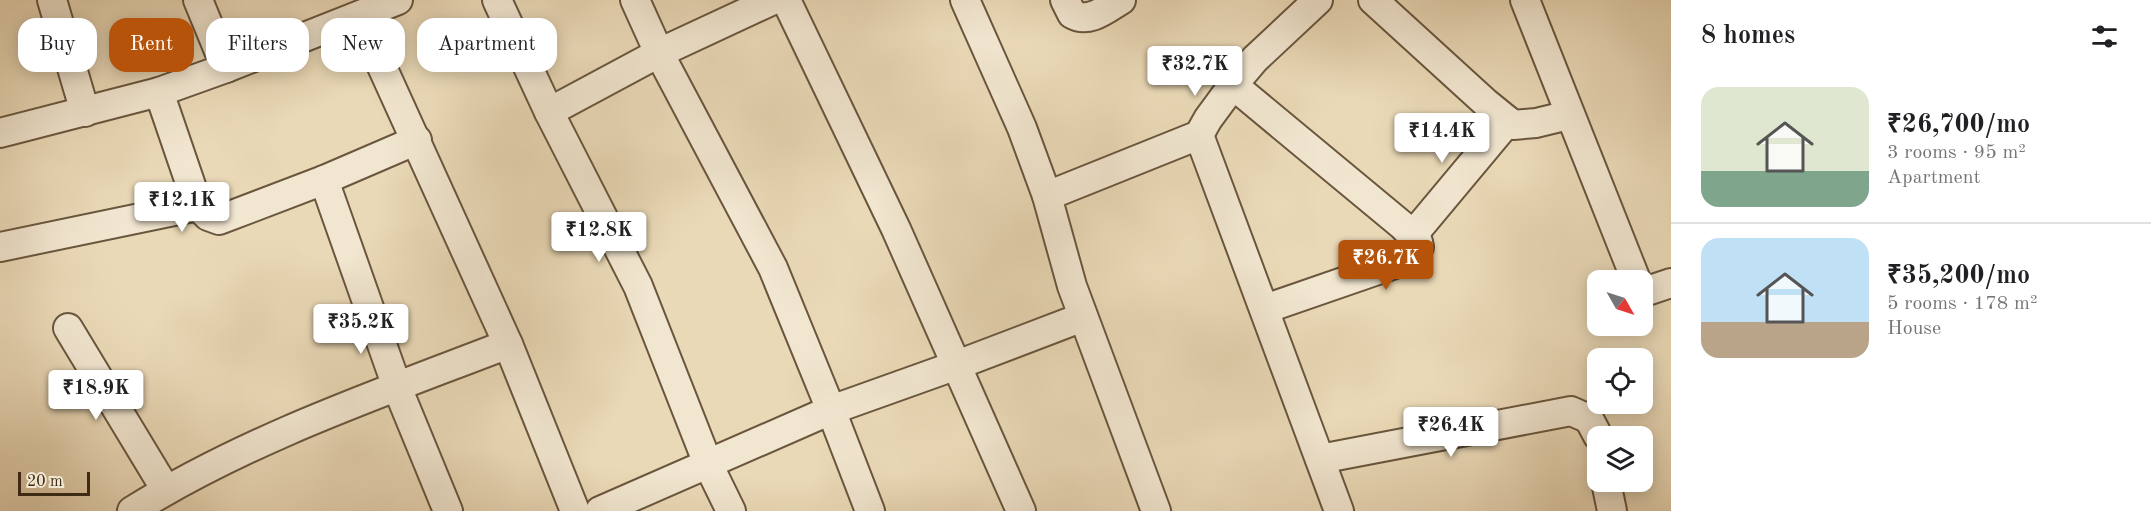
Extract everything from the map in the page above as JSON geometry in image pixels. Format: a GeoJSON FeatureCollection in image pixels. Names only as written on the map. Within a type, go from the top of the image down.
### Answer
{"type":"FeatureCollection","features":[{"type":"Feature","properties":{"kind":"street"},"geometry":{"type":"LineString","coordinates":[[52,0],[85,112]]}},
{"type":"Feature","properties":{"kind":"street"},"geometry":{"type":"LineString","coordinates":[[198,0],[206,19]]}},
{"type":"Feature","properties":{"kind":"street"},"geometry":{"type":"LineString","coordinates":[[309,36],[398,0]]}},
{"type":"Feature","properties":{"kind":"street"},"geometry":{"type":"LineString","coordinates":[[497,0],[549,112],[638,286],[708,464],[731,511]]}},
{"type":"Feature","properties":{"kind":"street"},"geometry":{"type":"LineString","coordinates":[[635,0],[659,53],[773,268],[870,511]]}},
{"type":"Feature","properties":{"kind":"street"},"geometry":{"type":"LineString","coordinates":[[549,112],[659,53],[772,0]]}},
{"type":"Feature","properties":{"kind":"street"},"geometry":{"type":"LineString","coordinates":[[786,0],[896,229],[1021,511]]}},
{"type":"Feature","properties":{"kind":"street"},"geometry":{"type":"LineString","coordinates":[[965,0],[1022,128],[1047,196],[1071,286],[1156,511]]}},
{"type":"Feature","properties":{"kind":"street"},"geometry":{"type":"LineString","coordinates":[[1065,0],[1072,14],[1084,18],[1093,16],[1121,0]]}},
{"type":"Feature","properties":{"kind":"street"},"geometry":{"type":"LineString","coordinates":[[1047,196],[1199,135],[1233,85],[1256,59],[1318,0]]}},
{"type":"Feature","properties":{"kind":"street"},"geometry":{"type":"LineString","coordinates":[[1373,0],[1513,124],[1536,123],[1569,115]]}},
{"type":"Feature","properties":{"kind":"street"},"geometry":{"type":"LineString","coordinates":[[1526,0],[1569,115],[1632,270]]}},
{"type":"Feature","properties":{"kind":"street"},"geometry":{"type":"LineString","coordinates":[[359,16],[508,344],[575,511]]}},
{"type":"Feature","properties":{"kind":"street"},"geometry":{"type":"LineString","coordinates":[[0,133],[159,92],[215,72]]}},
{"type":"Feature","properties":{"kind":"street"},"geometry":{"type":"LineString","coordinates":[[1233,85],[1394,218],[1419,247],[1418,251],[1408,259],[1265,309]]}},
{"type":"Feature","properties":{"kind":"street"},"geometry":{"type":"LineString","coordinates":[[159,92],[198,206],[208,216],[219,220],[324,180],[417,140]]}},
{"type":"Feature","properties":{"kind":"street"},"geometry":{"type":"LineString","coordinates":[[1412,237],[1508,121]]}},
{"type":"Feature","properties":{"kind":"street"},"geometry":{"type":"LineString","coordinates":[[1199,135],[1339,511]]}},
{"type":"Feature","properties":{"kind":"street"},"geometry":{"type":"LineString","coordinates":[[324,180],[397,387],[448,511]]}},
{"type":"Feature","properties":{"kind":"street"},"geometry":{"type":"LineString","coordinates":[[0,247],[198,206]]}},
{"type":"Feature","properties":{"kind":"street"},"geometry":{"type":"LineString","coordinates":[[1653,289],[1671,283]]}},
{"type":"Feature","properties":{"kind":"street"},"geometry":{"type":"LineString","coordinates":[[600,511],[831,410],[1083,317]]}},
{"type":"Feature","properties":{"kind":"street"},"geometry":{"type":"LineString","coordinates":[[68,328],[166,490]]}},
{"type":"Feature","properties":{"kind":"street"},"geometry":{"type":"LineString","coordinates":[[132,511],[166,490],[283,433],[508,344]]}},
{"type":"Feature","properties":{"kind":"street"},"geometry":{"type":"LineString","coordinates":[[1320,459],[1571,411],[1589,419],[1593,426]]}},
{"type":"Feature","properties":{"kind":"street"},"geometry":{"type":"LineString","coordinates":[[1608,492],[1612,511]]}}]}
